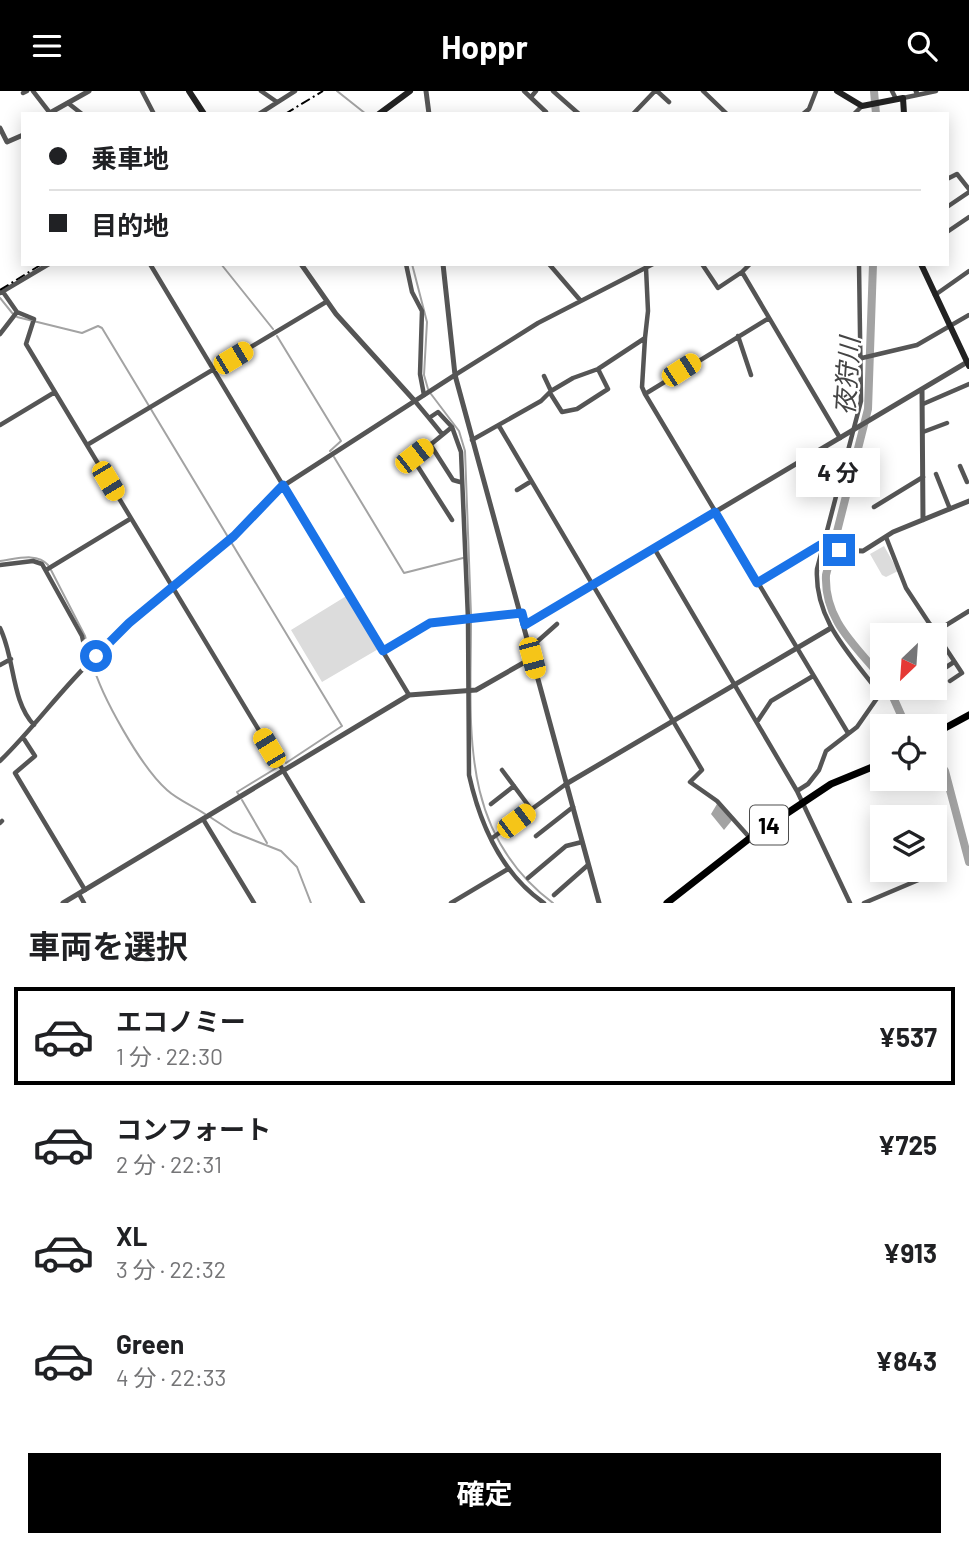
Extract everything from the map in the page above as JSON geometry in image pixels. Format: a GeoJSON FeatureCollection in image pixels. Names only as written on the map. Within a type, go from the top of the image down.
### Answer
{"type":"FeatureCollection","features":[{"type":"Feature","properties":{"kind":"main road"},"geometry":{"type":"LineString","coordinates":[[189,91],[203,112]]}},
{"type":"Feature","properties":{"kind":"main road"},"geometry":{"type":"LineString","coordinates":[[382,112],[410,91]]}},
{"type":"Feature","properties":{"kind":"main road"},"geometry":{"type":"LineString","coordinates":[[837,91],[865,105],[899,98],[903,112]]}},
{"type":"Feature","properties":{"kind":"main road"},"geometry":{"type":"LineString","coordinates":[[922,266],[968,363]]}},
{"type":"Feature","properties":{"kind":"main road"},"geometry":{"type":"LineString","coordinates":[[947,728],[969,715]]}},
{"type":"Feature","properties":{"kind":"main road","name":"14"},"geometry":{"type":"LineString","coordinates":[[667,903],[750,838],[831,784],[870,768]]}},
{"type":"Feature","properties":{"kind":"street"},"geometry":{"type":"LineString","coordinates":[[33,91],[48,112]]}},
{"type":"Feature","properties":{"kind":"street"},"geometry":{"type":"LineString","coordinates":[[51,112],[89,91]]}},
{"type":"Feature","properties":{"kind":"street"},"geometry":{"type":"LineString","coordinates":[[142,91],[153,112]]}},
{"type":"Feature","properties":{"kind":"street"},"geometry":{"type":"LineString","coordinates":[[261,91],[276,102]]}},
{"type":"Feature","properties":{"kind":"street"},"geometry":{"type":"LineString","coordinates":[[262,112],[295,91]]}},
{"type":"Feature","properties":{"kind":"street"},"geometry":{"type":"LineString","coordinates":[[426,91],[429,112]]}},
{"type":"Feature","properties":{"kind":"street"},"geometry":{"type":"LineString","coordinates":[[524,91],[546,112]]}},
{"type":"Feature","properties":{"kind":"street"},"geometry":{"type":"LineString","coordinates":[[531,97],[536,91]]}},
{"type":"Feature","properties":{"kind":"street"},"geometry":{"type":"LineString","coordinates":[[553,91],[576,112]]}},
{"type":"Feature","properties":{"kind":"street"},"geometry":{"type":"LineString","coordinates":[[635,112],[656,91],[669,102]]}},
{"type":"Feature","properties":{"kind":"street"},"geometry":{"type":"LineString","coordinates":[[703,91],[725,112]]}},
{"type":"Feature","properties":{"kind":"street"},"geometry":{"type":"LineString","coordinates":[[805,112],[816,91]]}},
{"type":"Feature","properties":{"kind":"street"},"geometry":{"type":"LineString","coordinates":[[892,91],[899,98],[936,91]]}},
{"type":"Feature","properties":{"kind":"street"},"geometry":{"type":"LineString","coordinates":[[30,104],[36,98]]}},
{"type":"Feature","properties":{"kind":"street"},"geometry":{"type":"LineString","coordinates":[[68,103],[79,112]]}},
{"type":"Feature","properties":{"kind":"street"},"geometry":{"type":"LineString","coordinates":[[856,112],[865,105]]}},
{"type":"Feature","properties":{"kind":"street"},"geometry":{"type":"LineString","coordinates":[[61,107],[64,112]]}},
{"type":"Feature","properties":{"kind":"street"},"geometry":{"type":"LineString","coordinates":[[0,128],[7,142],[21,136]]}},
{"type":"Feature","properties":{"kind":"street"},"geometry":{"type":"LineString","coordinates":[[949,206],[969,191],[956,173],[957,167]]}},
{"type":"Feature","properties":{"kind":"street"},"geometry":{"type":"LineString","coordinates":[[949,178],[956,173]]}},
{"type":"Feature","properties":{"kind":"street"},"geometry":{"type":"LineString","coordinates":[[949,231],[969,218]]}},
{"type":"Feature","properties":{"kind":"street"},"geometry":{"type":"LineString","coordinates":[[46,266],[1,293],[15,315],[33,323],[24,341],[363,903]]}},
{"type":"Feature","properties":{"kind":"street"},"geometry":{"type":"LineString","coordinates":[[150,266],[410,695]]}},
{"type":"Feature","properties":{"kind":"street"},"geometry":{"type":"LineString","coordinates":[[303,266],[326,302],[442,434]]}},
{"type":"Feature","properties":{"kind":"street"},"geometry":{"type":"LineString","coordinates":[[406,266],[412,292],[422,311],[420,374],[427,393]]}},
{"type":"Feature","properties":{"kind":"street"},"geometry":{"type":"LineString","coordinates":[[443,266],[455,375],[599,903]]}},
{"type":"Feature","properties":{"kind":"street"},"geometry":{"type":"LineString","coordinates":[[551,266],[579,300]]}},
{"type":"Feature","properties":{"kind":"street"},"geometry":{"type":"LineString","coordinates":[[0,761],[24,739],[88,663],[172,587],[234,536],[283,485],[413,399],[579,300],[650,266]]}},
{"type":"Feature","properties":{"kind":"street"},"geometry":{"type":"LineString","coordinates":[[703,266],[718,288],[748,266]]}},
{"type":"Feature","properties":{"kind":"street"},"geometry":{"type":"LineString","coordinates":[[797,791],[808,784],[819,770],[826,751],[857,727],[880,694],[831,628],[821,609],[816,585],[861,401],[863,358],[859,266]]}},
{"type":"Feature","properties":{"kind":"street"},"geometry":{"type":"LineString","coordinates":[[646,268],[648,311],[642,387],[645,394],[848,733]]}},
{"type":"Feature","properties":{"kind":"street"},"geometry":{"type":"LineString","coordinates":[[934,295],[969,271]]}},
{"type":"Feature","properties":{"kind":"street"},"geometry":{"type":"LineString","coordinates":[[742,272],[840,438]]}},
{"type":"Feature","properties":{"kind":"street"},"geometry":{"type":"LineString","coordinates":[[87,445],[326,302]]}},
{"type":"Feature","properties":{"kind":"street"},"geometry":{"type":"LineString","coordinates":[[0,334],[15,315]]}},
{"type":"Feature","properties":{"kind":"street"},"geometry":{"type":"LineString","coordinates":[[863,358],[917,345],[951,328],[969,315]]}},
{"type":"Feature","properties":{"kind":"street"},"geometry":{"type":"LineString","coordinates":[[645,394],[769,318]]}},
{"type":"Feature","properties":{"kind":"street"},"geometry":{"type":"LineString","coordinates":[[738,337],[751,375]]}},
{"type":"Feature","properties":{"kind":"street"},"geometry":{"type":"LineString","coordinates":[[472,439],[541,401],[550,392],[598,369],[645,338]]}},
{"type":"Feature","properties":{"kind":"street"},"geometry":{"type":"LineString","coordinates":[[525,625],[968,363]]}},
{"type":"Feature","properties":{"kind":"street"},"geometry":{"type":"LineString","coordinates":[[544,376],[562,412],[577,409],[608,389],[598,369]]}},
{"type":"Feature","properties":{"kind":"street"},"geometry":{"type":"LineString","coordinates":[[923,404],[969,384]]}},
{"type":"Feature","properties":{"kind":"street"},"geometry":{"type":"LineString","coordinates":[[922,389],[923,520]]}},
{"type":"Feature","properties":{"kind":"street"},"geometry":{"type":"LineString","coordinates":[[0,425],[55,392]]}},
{"type":"Feature","properties":{"kind":"street"},"geometry":{"type":"LineString","coordinates":[[429,418],[441,412],[452,427],[461,453],[460,482],[470,619],[469,775],[474,796],[495,836],[508,869],[544,903]]}},
{"type":"Feature","properties":{"kind":"street"},"geometry":{"type":"LineString","coordinates":[[923,432],[947,423]]}},
{"type":"Feature","properties":{"kind":"street"},"geometry":{"type":"LineString","coordinates":[[499,426],[702,770],[690,782],[717,801],[750,838]]}},
{"type":"Feature","properties":{"kind":"street"},"geometry":{"type":"LineString","coordinates":[[452,427],[413,459],[452,520]]}},
{"type":"Feature","properties":{"kind":"street"},"geometry":{"type":"LineString","coordinates":[[430,444],[453,480],[460,482]]}},
{"type":"Feature","properties":{"kind":"street"},"geometry":{"type":"LineString","coordinates":[[960,466],[966,474],[967,482]]}},
{"type":"Feature","properties":{"kind":"street"},"geometry":{"type":"LineString","coordinates":[[936,474],[950,509]]}},
{"type":"Feature","properties":{"kind":"street"},"geometry":{"type":"LineString","coordinates":[[874,507],[923,477]]}},
{"type":"Feature","properties":{"kind":"street"},"geometry":{"type":"LineString","coordinates":[[517,490],[530,482]]}},
{"type":"Feature","properties":{"kind":"street"},"geometry":{"type":"LineString","coordinates":[[825,544],[856,554],[886,537],[969,501]]}},
{"type":"Feature","properties":{"kind":"street"},"geometry":{"type":"LineString","coordinates":[[48,569],[130,519]]}},
{"type":"Feature","properties":{"kind":"street"},"geometry":{"type":"LineString","coordinates":[[886,537],[906,588],[929,623]]}},
{"type":"Feature","properties":{"kind":"street"},"geometry":{"type":"LineString","coordinates":[[757,583],[825,544]]}},
{"type":"Feature","properties":{"kind":"street"},"geometry":{"type":"LineString","coordinates":[[653,547],[805,803],[850,903]]}},
{"type":"Feature","properties":{"kind":"street"},"geometry":{"type":"LineString","coordinates":[[0,565],[38,562],[48,569],[82,636],[88,663]]}},
{"type":"Feature","properties":{"kind":"street"},"geometry":{"type":"LineString","coordinates":[[947,625],[969,611]]}},
{"type":"Feature","properties":{"kind":"street"},"geometry":{"type":"LineString","coordinates":[[383,651],[430,623],[522,613]]}},
{"type":"Feature","properties":{"kind":"street"},"geometry":{"type":"LineString","coordinates":[[530,648],[557,624]]}},
{"type":"Feature","properties":{"kind":"street"},"geometry":{"type":"LineString","coordinates":[[0,628],[11,659],[20,703],[34,725]]}},
{"type":"Feature","properties":{"kind":"street"},"geometry":{"type":"LineString","coordinates":[[495,836],[566,784],[831,628]]}},
{"type":"Feature","properties":{"kind":"street"},"geometry":{"type":"LineString","coordinates":[[947,651],[963,675],[950,681]]}},
{"type":"Feature","properties":{"kind":"street"},"geometry":{"type":"LineString","coordinates":[[63,903],[410,695],[471,690],[532,658]]}},
{"type":"Feature","properties":{"kind":"street"},"geometry":{"type":"LineString","coordinates":[[0,665],[11,659]]}},
{"type":"Feature","properties":{"kind":"street"},"geometry":{"type":"LineString","coordinates":[[947,667],[954,662]]}},
{"type":"Feature","properties":{"kind":"street"},"geometry":{"type":"LineString","coordinates":[[757,722],[771,701],[813,676]]}},
{"type":"Feature","properties":{"kind":"street"},"geometry":{"type":"LineString","coordinates":[[24,739],[35,756],[15,773],[82,892],[85,903]]}},
{"type":"Feature","properties":{"kind":"street"},"geometry":{"type":"LineString","coordinates":[[502,769],[531,810]]}},
{"type":"Feature","properties":{"kind":"street"},"geometry":{"type":"LineString","coordinates":[[491,804],[514,786]]}},
{"type":"Feature","properties":{"kind":"street"},"geometry":{"type":"LineString","coordinates":[[536,836],[573,807]]}},
{"type":"Feature","properties":{"kind":"street"},"geometry":{"type":"LineString","coordinates":[[204,818],[254,903]]}},
{"type":"Feature","properties":{"kind":"street"},"geometry":{"type":"LineString","coordinates":[[528,878],[566,846],[582,842]]}},
{"type":"Feature","properties":{"kind":"street"},"geometry":{"type":"LineString","coordinates":[[554,895],[588,865]]}},
{"type":"Feature","properties":{"kind":"street"},"geometry":{"type":"LineString","coordinates":[[452,903],[508,869]]}},
{"type":"Feature","properties":{"kind":"street"},"geometry":{"type":"LineString","coordinates":[[864,903],[914,882]]}},
{"type":"Feature","properties":{"kind":"shaded area"},"geometry":{"type":"Polygon","coordinates":[[[884,546],[898,571],[886,577],[882,575],[870,554],[884,546]]]}},
{"type":"Feature","properties":{"kind":"shaded area"},"geometry":{"type":"Polygon","coordinates":[[[348,595],[380,648],[322,682],[291,630],[348,595]]]}},
{"type":"Feature","properties":{"kind":"shaded area"},"geometry":{"type":"Polygon","coordinates":[[[717,804],[733,819],[724,830],[711,814],[717,804]]]}},
{"type":"Feature","properties":{"kind":"waterway"},"geometry":{"type":"LineString","coordinates":[[337,91],[363,112]]}},
{"type":"Feature","properties":{"kind":"waterway","name":"夜狩川"},"geometry":{"type":"LineString","coordinates":[[874,91],[876,112]]}},
{"type":"Feature","properties":{"kind":"waterway"},"geometry":{"type":"LineString","coordinates":[[223,266],[273,329]]}},
{"type":"Feature","properties":{"kind":"waterway"},"geometry":{"type":"LineString","coordinates":[[413,266],[427,322],[424,375],[428,389]]}},
{"type":"Feature","properties":{"kind":"waterway","name":"夜狩川"},"geometry":{"type":"LineString","coordinates":[[870,664],[836,619],[830,605],[826,575],[868,409],[873,266]]}},
{"type":"Feature","properties":{"kind":"waterway"},"geometry":{"type":"LineString","coordinates":[[0,298],[13,314]]}},
{"type":"Feature","properties":{"kind":"waterway"},"geometry":{"type":"LineString","coordinates":[[17,317],[82,333],[98,326],[102,328],[228,537]]}},
{"type":"Feature","properties":{"kind":"waterway"},"geometry":{"type":"LineString","coordinates":[[277,336],[341,441],[330,451]]}},
{"type":"Feature","properties":{"kind":"waterway"},"geometry":{"type":"LineString","coordinates":[[431,394],[459,431],[465,451],[471,615]]}},
{"type":"Feature","properties":{"kind":"waterway"},"geometry":{"type":"LineString","coordinates":[[334,457],[404,573],[463,558]]}},
{"type":"Feature","properties":{"kind":"waterway"},"geometry":{"type":"LineString","coordinates":[[231,542],[342,726],[286,763]]}},
{"type":"Feature","properties":{"kind":"waterway"},"geometry":{"type":"LineString","coordinates":[[0,561],[32,557],[48,565]]}},
{"type":"Feature","properties":{"kind":"waterway"},"geometry":{"type":"LineString","coordinates":[[51,570],[85,636],[91,657]]}},
{"type":"Feature","properties":{"kind":"waterway"},"geometry":{"type":"LineString","coordinates":[[471,621],[472,738],[476,775],[485,811],[500,844],[522,875],[553,903]]}},
{"type":"Feature","properties":{"kind":"waterway"},"geometry":{"type":"LineString","coordinates":[[92,662],[113,711],[146,765],[171,794],[205,814]]}},
{"type":"Feature","properties":{"kind":"waterway","name":"夜狩川"},"geometry":{"type":"LineString","coordinates":[[894,700],[901,714]]}},
{"type":"Feature","properties":{"kind":"waterway"},"geometry":{"type":"LineString","coordinates":[[239,795],[237,792],[278,767]]}},
{"type":"Feature","properties":{"kind":"waterway","name":"夜狩川"},"geometry":{"type":"LineString","coordinates":[[947,779],[969,862]]}},
{"type":"Feature","properties":{"kind":"waterway"},"geometry":{"type":"LineString","coordinates":[[242,800],[267,843]]}},
{"type":"Feature","properties":{"kind":"waterway"},"geometry":{"type":"LineString","coordinates":[[210,817],[233,832],[281,851],[297,867],[311,903]]}},
{"type":"Feature","properties":{"kind":"railway"},"geometry":{"type":"LineString","coordinates":[[288,112],[323,91]]}},
{"type":"Feature","properties":{"kind":"railway"},"geometry":{"type":"LineString","coordinates":[[0,290],[39,266]]}},
{"type":"Feature","properties":{"kind":"route"},"geometry":{"type":"LineString","coordinates":[[96,656],[129,623],[234,536],[283,485],[383,651],[430,623],[522,613],[525,625],[715,512],[757,583],[820,545],[839,550]]}}]}
